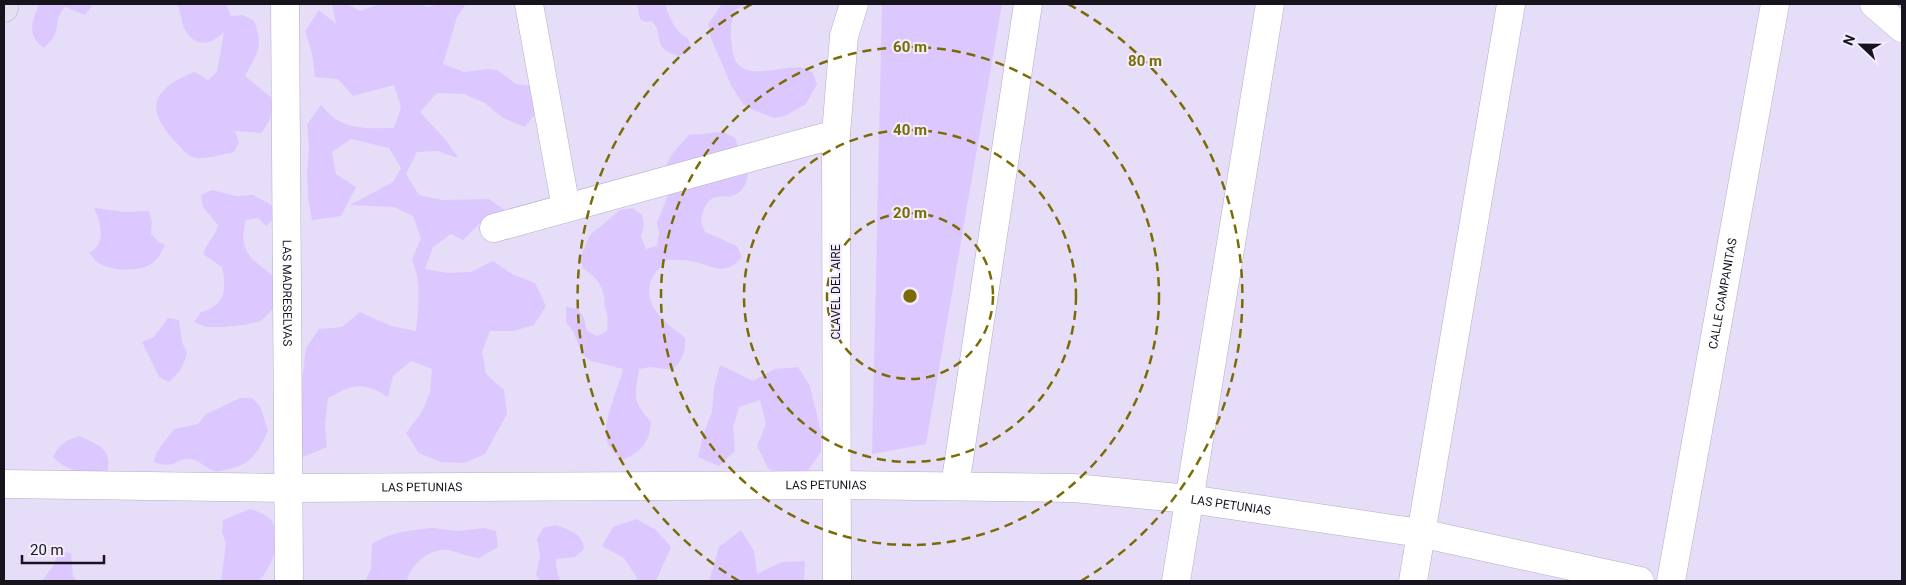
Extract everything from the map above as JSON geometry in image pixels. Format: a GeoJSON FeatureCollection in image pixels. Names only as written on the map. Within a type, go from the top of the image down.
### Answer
{"type":"FeatureCollection","features":[{"type":"Feature","properties":{"kind":"street","name":"LAS MADRESELVAS"},"geometry":{"type":"LineString","coordinates":[[286,4],[289,581]]}},
{"type":"Feature","properties":{"kind":"street"},"geometry":{"type":"LineString","coordinates":[[529,4],[566,208]]}},
{"type":"Feature","properties":{"kind":"street","name":"CLAVEL DEL AIRE"},"geometry":{"type":"LineString","coordinates":[[837,581],[836,134],[844,36],[854,4]]}},
{"type":"Feature","properties":{"kind":"street"},"geometry":{"type":"LineString","coordinates":[[955,486],[1028,4]]}},
{"type":"Feature","properties":{"kind":"street"},"geometry":{"type":"LineString","coordinates":[[1176,581],[1270,4]]}},
{"type":"Feature","properties":{"kind":"street"},"geometry":{"type":"LineString","coordinates":[[1413,581],[1511,4]]}},
{"type":"Feature","properties":{"kind":"street","name":"CALLE CAMPANITAS"},"geometry":{"type":"LineString","coordinates":[[1671,581],[1774,4]]}},
{"type":"Feature","properties":{"kind":"street"},"geometry":{"type":"LineString","coordinates":[[1874,4],[1902,28]]}},
{"type":"Feature","properties":{"kind":"street"},"geometry":{"type":"LineString","coordinates":[[494,228],[836,134]]}},
{"type":"Feature","properties":{"kind":"street","name":"LAS PETUNIAS"},"geometry":{"type":"LineString","coordinates":[[4,484],[289,488],[838,485],[1074,488],[1190,499],[1420,533],[1640,581]]}},
{"type":"Feature","properties":{"kind":"shaded area"},"geometry":{"type":"Polygon","coordinates":[[[39,4],[84,4],[92,6],[85,15],[65,7],[59,15],[53,38],[44,48],[35,38],[32,28],[39,4]]]}},
{"type":"Feature","properties":{"kind":"shaded area"},"geometry":{"type":"Polygon","coordinates":[[[177,4],[226,4],[231,16],[243,15],[254,21],[259,44],[256,55],[245,76],[273,99],[272,109],[269,121],[261,133],[235,131],[239,142],[234,152],[204,158],[192,157],[186,153],[163,127],[158,116],[156,107],[158,98],[171,84],[195,72],[208,80],[217,72],[224,32],[209,42],[204,43],[194,40],[185,30],[177,4]]]}},
{"type":"Feature","properties":{"kind":"shaded area"},"geometry":{"type":"Polygon","coordinates":[[[332,4],[347,4],[360,11],[379,4],[419,4],[428,7],[439,4],[466,4],[457,17],[443,64],[464,72],[488,69],[497,70],[516,84],[532,86],[539,109],[525,127],[503,118],[485,103],[464,94],[437,93],[420,112],[445,139],[458,158],[437,151],[417,152],[406,174],[419,195],[442,200],[489,199],[512,215],[494,228],[480,223],[463,240],[451,234],[433,247],[425,269],[448,273],[471,272],[493,261],[512,274],[535,283],[546,306],[534,325],[513,331],[490,331],[482,352],[486,374],[504,390],[507,414],[485,454],[464,463],[441,462],[419,453],[406,433],[421,413],[430,393],[432,369],[411,361],[393,376],[388,397],[371,388],[358,386],[328,398],[325,425],[327,447],[301,458],[300,397],[306,348],[319,329],[342,327],[360,312],[391,326],[416,331],[418,304],[417,277],[412,260],[421,238],[413,216],[394,207],[350,205],[393,182],[401,168],[389,148],[351,139],[332,152],[336,174],[356,187],[341,216],[312,220],[308,197],[309,148],[307,125],[321,105],[334,118],[345,124],[373,128],[394,128],[401,107],[394,85],[353,96],[338,79],[315,77],[312,54],[305,31],[319,10],[336,24],[332,4]]]}},
{"type":"Feature","properties":{"kind":"shaded area"},"geometry":{"type":"Polygon","coordinates":[[[637,4],[665,4],[676,28],[683,36],[688,38],[690,45],[684,54],[679,56],[664,49],[659,40],[655,25],[651,21],[646,22],[640,19],[637,4]]]}},
{"type":"Feature","properties":{"kind":"shaded area"},"geometry":{"type":"Polygon","coordinates":[[[722,4],[747,4],[736,9],[731,28],[735,60],[741,67],[749,71],[803,68],[813,73],[817,84],[806,104],[785,116],[774,118],[743,104],[731,85],[711,38],[708,24],[722,4]]]}},
{"type":"Feature","properties":{"kind":"shaded area"},"geometry":{"type":"Polygon","coordinates":[[[882,4],[1002,4],[926,444],[872,454],[882,4]]]}},
{"type":"Feature","properties":{"kind":"shaded area"},"geometry":{"type":"Polygon","coordinates":[[[723,132],[735,138],[747,167],[748,176],[743,188],[736,194],[715,197],[710,200],[705,207],[701,222],[705,232],[737,246],[742,257],[732,266],[722,269],[687,260],[667,260],[656,272],[650,285],[650,299],[661,318],[685,338],[685,347],[681,359],[673,370],[650,367],[639,369],[636,398],[641,409],[651,422],[649,436],[639,450],[622,460],[607,441],[606,426],[623,369],[591,361],[582,354],[573,331],[566,322],[566,307],[578,309],[584,318],[587,331],[597,336],[607,331],[607,313],[603,291],[596,280],[583,268],[580,257],[590,235],[620,210],[633,208],[642,215],[644,225],[641,237],[646,249],[657,246],[659,233],[657,223],[670,190],[667,164],[672,154],[689,135],[723,132]]]}},
{"type":"Feature","properties":{"kind":"shaded area"},"geometry":{"type":"Polygon","coordinates":[[[212,190],[236,196],[253,195],[275,207],[274,219],[266,226],[258,218],[246,220],[243,234],[247,252],[276,281],[277,305],[261,321],[226,327],[205,327],[194,322],[201,312],[215,306],[220,301],[224,289],[222,267],[203,254],[218,225],[203,207],[201,195],[212,190]]]}},
{"type":"Feature","properties":{"kind":"shaded area"},"geometry":{"type":"Polygon","coordinates":[[[94,208],[125,212],[149,211],[152,222],[151,234],[160,243],[165,244],[155,261],[142,268],[126,270],[110,268],[97,262],[89,253],[97,246],[101,236],[99,221],[94,208]]]}},
{"type":"Feature","properties":{"kind":"shaded area"},"geometry":{"type":"Polygon","coordinates":[[[168,318],[179,320],[182,342],[187,353],[181,369],[169,382],[159,377],[142,342],[154,337],[168,318]]]}},
{"type":"Feature","properties":{"kind":"shaded area"},"geometry":{"type":"Polygon","coordinates":[[[720,365],[753,381],[775,369],[798,367],[810,386],[821,432],[821,452],[808,470],[786,481],[768,468],[757,446],[766,424],[760,400],[739,407],[733,428],[735,451],[719,466],[698,457],[703,435],[712,412],[714,388],[720,365]]]}},
{"type":"Feature","properties":{"kind":"shaded area"},"geometry":{"type":"Polygon","coordinates":[[[240,398],[252,398],[260,406],[268,430],[262,444],[249,460],[237,467],[218,471],[211,470],[190,459],[166,465],[154,462],[156,453],[174,429],[198,424],[206,414],[240,398]]]}},
{"type":"Feature","properties":{"kind":"shaded area"},"geometry":{"type":"Polygon","coordinates":[[[80,436],[103,448],[106,452],[108,458],[107,472],[85,473],[65,466],[53,457],[64,443],[80,436]]]}},
{"type":"Feature","properties":{"kind":"shaded area"},"geometry":{"type":"Polygon","coordinates":[[[250,509],[267,516],[275,527],[277,543],[272,560],[259,581],[221,581],[226,543],[222,532],[223,520],[250,509]]]}},
{"type":"Feature","properties":{"kind":"shaded area"},"geometry":{"type":"Polygon","coordinates":[[[636,519],[656,530],[671,547],[656,581],[636,581],[637,578],[624,558],[602,546],[613,527],[636,519]]]}},
{"type":"Feature","properties":{"kind":"shaded area"},"geometry":{"type":"Polygon","coordinates":[[[555,525],[570,530],[578,536],[584,549],[575,557],[556,559],[560,581],[540,581],[536,574],[540,556],[537,539],[543,528],[555,525]]]}},
{"type":"Feature","properties":{"kind":"shaded area"},"geometry":{"type":"Polygon","coordinates":[[[432,528],[457,531],[484,528],[496,531],[498,547],[479,558],[441,550],[422,559],[412,569],[407,581],[365,581],[371,569],[372,544],[393,534],[432,528]]]}},
{"type":"Feature","properties":{"kind":"shaded area"},"geometry":{"type":"Polygon","coordinates":[[[741,530],[754,551],[757,574],[782,562],[805,561],[804,581],[709,581],[719,547],[741,530]]]}},
{"type":"Feature","properties":{"kind":"shaded area"},"geometry":{"type":"Polygon","coordinates":[[[59,552],[71,553],[73,576],[77,581],[42,581],[53,566],[59,552]]]}}]}
